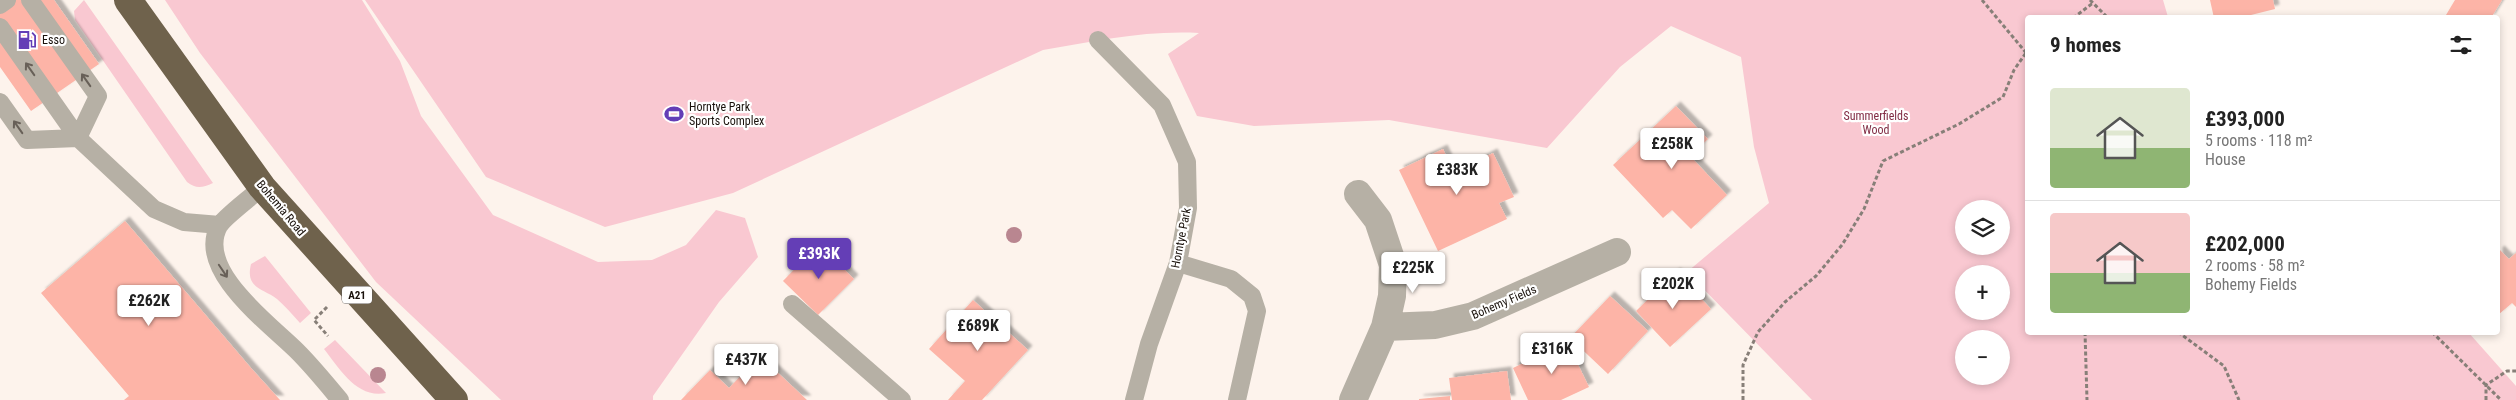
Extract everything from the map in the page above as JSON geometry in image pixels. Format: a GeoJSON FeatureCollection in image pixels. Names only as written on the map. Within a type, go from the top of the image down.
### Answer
{"type":"FeatureCollection","features":[{"type":"Feature","properties":{"kind":"highway","name":"Bohemia Road"},"geometry":{"type":"LineString","coordinates":[[128,0],[262,187],[454,400]]}},
{"type":"Feature","properties":{"kind":"street"},"geometry":{"type":"LineString","coordinates":[[1353,400],[1385,327],[1392,296],[1393,265],[1378,220],[1358,194]]}},
{"type":"Feature","properties":{"kind":"street","name":"Bohemy Fields"},"geometry":{"type":"LineString","coordinates":[[1385,327],[1435,325],[1474,316],[1617,252]]}},
{"type":"Feature","properties":{"kind":"lane"},"geometry":{"type":"LineString","coordinates":[[0,5],[7,0]]}},
{"type":"Feature","properties":{"kind":"lane"},"geometry":{"type":"LineString","coordinates":[[30,0],[98,96],[78,138]]}},
{"type":"Feature","properties":{"kind":"lane"},"geometry":{"type":"LineString","coordinates":[[0,27],[78,138],[154,209],[184,222],[220,225]]}},
{"type":"Feature","properties":{"kind":"lane","name":"Horntye Park"},"geometry":{"type":"LineString","coordinates":[[1098,40],[1162,105],[1187,162],[1188,208],[1178,263],[1149,344],[1134,400]]}},
{"type":"Feature","properties":{"kind":"lane"},"geometry":{"type":"LineString","coordinates":[[0,102],[27,140],[78,138]]}},
{"type":"Feature","properties":{"kind":"lane"},"geometry":{"type":"LineString","coordinates":[[262,187],[220,225],[215,247],[217,263],[244,302],[303,357],[340,400]]}},
{"type":"Feature","properties":{"kind":"lane"},"geometry":{"type":"LineString","coordinates":[[1178,263],[1231,279],[1252,296],[1257,311],[1247,364],[1237,400]]}},
{"type":"Feature","properties":{"kind":"lane"},"geometry":{"type":"LineString","coordinates":[[792,304],[902,400]]}},
{"type":"Feature","properties":{"kind":"path"},"geometry":{"type":"LineString","coordinates":[[1982,0],[2025,50]]}},
{"type":"Feature","properties":{"kind":"path"},"geometry":{"type":"LineString","coordinates":[[2077,15],[2092,2],[2105,15]]}},
{"type":"Feature","properties":{"kind":"path"},"geometry":{"type":"LineString","coordinates":[[1743,400],[1743,365],[1758,332],[1785,302],[1816,276],[1842,246],[1864,209],[1883,161],[1959,124],[2003,97],[2014,70],[2025,55]]}},
{"type":"Feature","properties":{"kind":"path"},"geometry":{"type":"LineString","coordinates":[[314,320],[328,336]]}},
{"type":"Feature","properties":{"kind":"path"},"geometry":{"type":"LineString","coordinates":[[2086,335],[2087,400]]}},
{"type":"Feature","properties":{"kind":"path"},"geometry":{"type":"LineString","coordinates":[[2182,335],[2224,366],[2239,400]]}},
{"type":"Feature","properties":{"kind":"path"},"geometry":{"type":"LineString","coordinates":[[2435,335],[2501,400]]}},
{"type":"Feature","properties":{"kind":"path"},"geometry":{"type":"LineString","coordinates":[[2486,385],[2507,371],[2516,371]]}},
{"type":"Feature","properties":{"kind":"path"},"geometry":{"type":"LineString","coordinates":[[2486,385],[2486,400]]}},
{"type":"Feature","properties":{"kind":"green space"},"geometry":{"type":"Polygon","coordinates":[[[84,0],[213,183],[199,187],[187,182],[75,20],[74,11],[84,0]]]}},
{"type":"Feature","properties":{"kind":"green space"},"geometry":{"type":"Polygon","coordinates":[[[165,0],[362,0],[400,61],[421,116],[493,215],[598,262],[652,260],[686,245],[716,210],[745,218],[758,257],[719,302],[653,396],[653,400],[501,400],[376,282],[200,53],[165,0]]]}},
{"type":"Feature","properties":{"kind":"green space","name":"Summerfields Wood"},"geometry":{"type":"Polygon","coordinates":[[[365,0],[2163,0],[2167,15],[2025,15],[2025,335],[2471,335],[2516,386],[2516,400],[1812,400],[1687,272],[1769,203],[1754,147],[1741,57],[1671,26],[1620,67],[1547,148],[1389,120],[1254,126],[1197,116],[1168,54],[1199,33],[1160,33],[1121,37],[1043,50],[733,193],[605,227],[486,177],[365,0]]]}},
{"type":"Feature","properties":{"kind":"green space"},"geometry":{"type":"Polygon","coordinates":[[[265,256],[311,313],[300,323],[277,299],[256,287],[253,283],[250,272],[251,264],[265,256]]]}},
{"type":"Feature","properties":{"kind":"green space"},"geometry":{"type":"Polygon","coordinates":[[[335,340],[386,393],[376,394],[366,391],[350,381],[324,349],[335,340]]]}},
{"type":"Feature","properties":{"kind":"building"},"geometry":{"type":"Polygon","coordinates":[[[0,0],[54,0],[99,64],[31,111],[0,67],[0,0]]]}},
{"type":"Feature","properties":{"kind":"building"},"geometry":{"type":"Polygon","coordinates":[[[2210,0],[2273,0],[2275,9],[2251,15],[2213,15],[2210,0]]]}},
{"type":"Feature","properties":{"kind":"building"},"geometry":{"type":"Polygon","coordinates":[[[2455,0],[2502,0],[2493,15],[2446,15],[2455,0]]]}},
{"type":"Feature","properties":{"kind":"building"},"geometry":{"type":"Polygon","coordinates":[[[1676,106],[1708,139],[1690,156],[1727,195],[1691,229],[1672,210],[1663,218],[1613,165],[1676,106]]]}},
{"type":"Feature","properties":{"kind":"building"},"geometry":{"type":"Polygon","coordinates":[[[1443,149],[1454,172],[1493,153],[1514,197],[1499,203],[1507,219],[1438,251],[1399,170],[1443,149]]]}},
{"type":"Feature","properties":{"kind":"building"},"geometry":{"type":"Polygon","coordinates":[[[125,221],[280,400],[124,400],[129,396],[41,293],[125,221]]]}},
{"type":"Feature","properties":{"kind":"building"},"geometry":{"type":"Polygon","coordinates":[[[819,244],[854,279],[818,315],[783,281],[819,244]]]}},
{"type":"Feature","properties":{"kind":"building"},"geometry":{"type":"Polygon","coordinates":[[[2500,250],[2509,259],[2516,253],[2516,307],[2512,303],[2500,313],[2500,250]]]}},
{"type":"Feature","properties":{"kind":"building"},"geometry":{"type":"Polygon","coordinates":[[[1676,272],[1711,309],[1670,347],[1636,311],[1676,272]]]}},
{"type":"Feature","properties":{"kind":"building"},"geometry":{"type":"Polygon","coordinates":[[[1610,296],[1648,331],[1608,374],[1570,338],[1610,296]]]}},
{"type":"Feature","properties":{"kind":"building"},"geometry":{"type":"Polygon","coordinates":[[[973,300],[1028,350],[982,400],[948,400],[965,381],[929,349],[973,300]]]}},
{"type":"Feature","properties":{"kind":"building"},"geometry":{"type":"Polygon","coordinates":[[[1567,342],[1589,387],[1561,400],[1528,400],[1513,368],[1567,342]]]}},
{"type":"Feature","properties":{"kind":"building"},"geometry":{"type":"Polygon","coordinates":[[[760,356],[807,400],[681,400],[710,370],[729,388],[760,356]]]}},
{"type":"Feature","properties":{"kind":"building"},"geometry":{"type":"Polygon","coordinates":[[[1507,371],[1511,400],[1452,400],[1449,378],[1507,371]]]}},
{"type":"Feature","properties":{"kind":"building"},"geometry":{"type":"Polygon","coordinates":[[[1450,396],[1450,400],[1419,400],[1419,399],[1450,396]]]}},
{"type":"Feature","properties":{"kind":"place","name":"Esso"},"geometry":{"type":"Point","coordinates":[27,40]}},
{"type":"Feature","properties":{"kind":"place","name":"Horntye Park Sports Complex"},"geometry":{"type":"Point","coordinates":[674,114]}}]}
